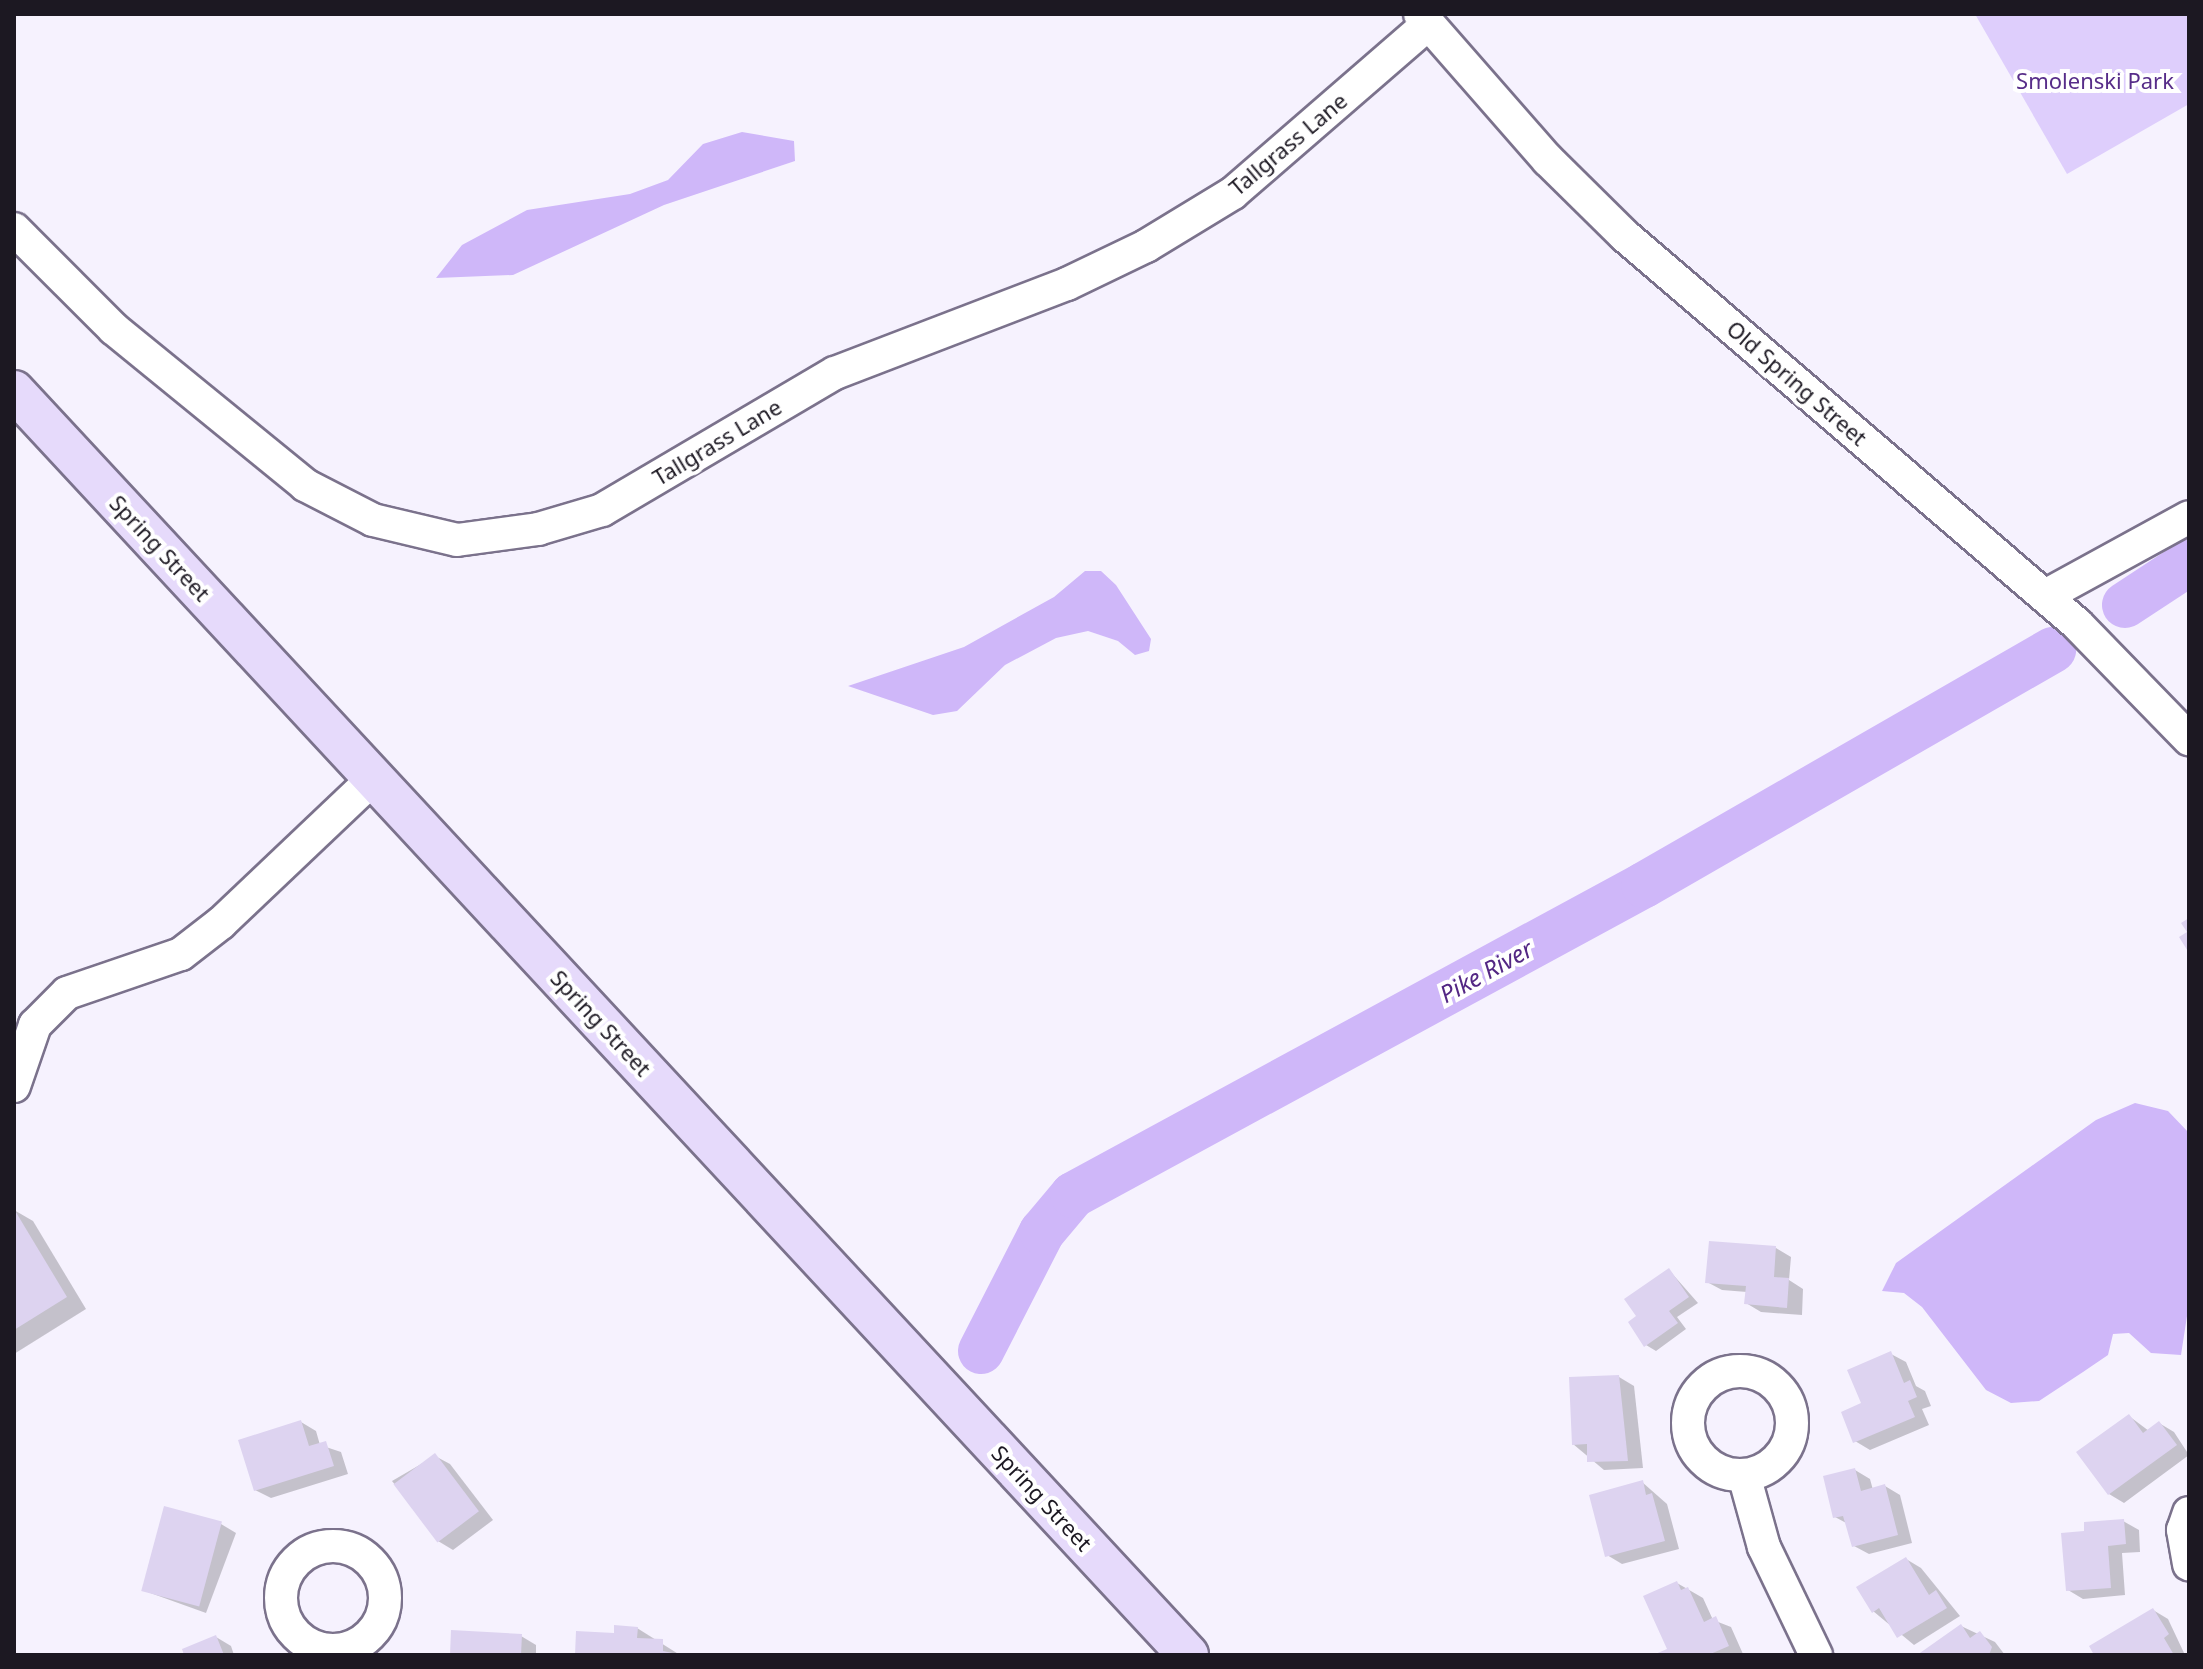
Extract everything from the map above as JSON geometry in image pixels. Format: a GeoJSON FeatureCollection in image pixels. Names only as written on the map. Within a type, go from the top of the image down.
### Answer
{"type":"FeatureCollection","features":[{"type":"Feature","properties":{"kind":"main road","name":"Spring Street"},"geometry":{"type":"LineString","coordinates":[[14,391],[1188,1655]]}},
{"type":"Feature","properties":{"kind":"street","name":"Tallgrass Lane"},"geometry":{"type":"LineString","coordinates":[[14,229],[114,329],[305,485],[373,520],[457,540],[538,529],[602,510],[835,373],[1067,284],[1146,246],[1233,193],[1424,19]]}},
{"type":"Feature","properties":{"kind":"street","name":"Old Spring Street"},"geometry":{"type":"LineString","coordinates":[[1424,19],[1548,160],[1624,235],[2077,624],[2189,739]]}},
{"type":"Feature","properties":{"kind":"street"},"geometry":{"type":"LineString","coordinates":[[2045,596],[2189,517]]}},
{"type":"Feature","properties":{"kind":"street"},"geometry":{"type":"LineString","coordinates":[[14,1086],[35,1025],[67,993],[181,954],[221,923],[374,778]]}},
{"type":"Feature","properties":{"kind":"street"},"geometry":{"type":"LineString","coordinates":[[1744,1475],[1764,1547],[1816,1655]]}},
{"type":"Feature","properties":{"kind":"street"},"geometry":{"type":"LineString","coordinates":[[2189,1513],[2183,1530],[2189,1564]]}},
{"type":"Feature","properties":{"kind":"green space","name":"Smolenski Park"},"geometry":{"type":"Polygon","coordinates":[[[1975,14],[2189,14],[2189,104],[2067,174],[1975,14]]]}},
{"type":"Feature","properties":{"kind":"shaded area"},"geometry":{"type":"Polygon","coordinates":[[[742,132],[794,141],[795,161],[664,205],[513,275],[436,278],[462,245],[527,210],[630,194],[668,180],[703,144],[742,132]]]}},
{"type":"Feature","properties":{"kind":"shaded area"},"geometry":{"type":"Polygon","coordinates":[[[1085,571],[1101,571],[1116,585],[1151,639],[1149,651],[1135,655],[1118,641],[1088,631],[1056,638],[1005,665],[957,711],[933,715],[848,686],[964,647],[1054,597],[1085,571]]]}},
{"type":"Feature","properties":{"kind":"shaded area"},"geometry":{"type":"Polygon","coordinates":[[[2135,1103],[2168,1111],[2189,1133],[2189,1303],[2181,1355],[2151,1353],[2129,1333],[2113,1334],[2108,1355],[2083,1372],[2039,1401],[2011,1403],[1986,1390],[1922,1307],[1904,1293],[1882,1291],[1896,1263],[2096,1120],[2135,1103]]]}},
{"type":"Feature","properties":{"kind":"building"},"geometry":{"type":"Polygon","coordinates":[[[2189,918],[2189,953],[2179,937],[2187,932],[2181,923],[2189,918]]]}},
{"type":"Feature","properties":{"kind":"building"},"geometry":{"type":"Polygon","coordinates":[[[14,1209],[67,1297],[14,1330],[14,1209]]]}},
{"type":"Feature","properties":{"kind":"building"},"geometry":{"type":"Polygon","coordinates":[[[1709,1241],[1776,1246],[1774,1277],[1789,1278],[1787,1308],[1744,1304],[1746,1286],[1705,1283],[1709,1241]]]}},
{"type":"Feature","properties":{"kind":"building"},"geometry":{"type":"Polygon","coordinates":[[[1669,1268],[1689,1297],[1669,1311],[1678,1323],[1644,1347],[1628,1322],[1636,1316],[1624,1299],[1669,1268]]]}},
{"type":"Feature","properties":{"kind":"building"},"geometry":{"type":"Polygon","coordinates":[[[1891,1351],[1904,1383],[1910,1380],[1917,1397],[1908,1401],[1915,1417],[1853,1443],[1841,1412],[1861,1403],[1847,1370],[1891,1351]]]}},
{"type":"Feature","properties":{"kind":"building"},"geometry":{"type":"Polygon","coordinates":[[[1619,1375],[1628,1461],[1587,1462],[1587,1444],[1572,1445],[1569,1377],[1619,1375]]]}},
{"type":"Feature","properties":{"kind":"building"},"geometry":{"type":"Polygon","coordinates":[[[2129,1414],[2143,1433],[2159,1421],[2177,1445],[2108,1495],[2076,1452],[2129,1414]]]}},
{"type":"Feature","properties":{"kind":"building"},"geometry":{"type":"Polygon","coordinates":[[[301,1420],[309,1446],[326,1441],[334,1466],[254,1491],[238,1440],[301,1420]]]}},
{"type":"Feature","properties":{"kind":"building"},"geometry":{"type":"Polygon","coordinates":[[[435,1453],[479,1511],[437,1543],[393,1484],[435,1453]]]}},
{"type":"Feature","properties":{"kind":"building"},"geometry":{"type":"Polygon","coordinates":[[[1855,1468],[1861,1491],[1885,1484],[1898,1535],[1852,1547],[1843,1516],[1833,1518],[1823,1476],[1855,1468]]]}},
{"type":"Feature","properties":{"kind":"building"},"geometry":{"type":"Polygon","coordinates":[[[1643,1480],[1646,1495],[1652,1493],[1665,1541],[1605,1557],[1589,1495],[1643,1480]]]}},
{"type":"Feature","properties":{"kind":"building"},"geometry":{"type":"Polygon","coordinates":[[[164,1506],[222,1522],[199,1607],[141,1591],[164,1506]]]}},
{"type":"Feature","properties":{"kind":"building"},"geometry":{"type":"Polygon","coordinates":[[[2124,1519],[2126,1544],[2108,1546],[2111,1588],[2066,1591],[2061,1533],[2084,1531],[2084,1522],[2124,1519]]]}},
{"type":"Feature","properties":{"kind":"building"},"geometry":{"type":"Polygon","coordinates":[[[1906,1557],[1929,1595],[1936,1590],[1947,1608],[1897,1638],[1879,1608],[1872,1613],[1856,1587],[1906,1557]]]}},
{"type":"Feature","properties":{"kind":"building"},"geometry":{"type":"Polygon","coordinates":[[[1677,1581],[1681,1590],[1688,1587],[1704,1622],[1716,1616],[1729,1646],[1708,1655],[1653,1655],[1667,1649],[1643,1596],[1677,1581]]]}},
{"type":"Feature","properties":{"kind":"building"},"geometry":{"type":"Polygon","coordinates":[[[2153,1608],[2169,1634],[2164,1638],[2174,1655],[2094,1655],[2089,1646],[2153,1608]]]}},
{"type":"Feature","properties":{"kind":"building"},"geometry":{"type":"Polygon","coordinates":[[[1961,1624],[1970,1638],[1980,1631],[1992,1647],[1989,1655],[1917,1655],[1961,1624]]]}},
{"type":"Feature","properties":{"kind":"building"},"geometry":{"type":"Polygon","coordinates":[[[614,1625],[638,1627],[637,1638],[663,1639],[663,1651],[682,1655],[575,1655],[576,1631],[614,1633],[614,1625]]]}},
{"type":"Feature","properties":{"kind":"building"},"geometry":{"type":"Polygon","coordinates":[[[451,1630],[522,1634],[521,1655],[450,1655],[451,1630]]]}},
{"type":"Feature","properties":{"kind":"building"},"geometry":{"type":"Polygon","coordinates":[[[216,1635],[224,1655],[184,1655],[182,1649],[216,1635]]]}},
{"type":"Feature","properties":{"kind":"waterway","name":"Pike River"},"geometry":{"type":"LineString","coordinates":[[2125,605],[2189,563]]}},
{"type":"Feature","properties":{"kind":"waterway","name":"Pike River"},"geometry":{"type":"LineString","coordinates":[[981,1351],[1042,1232],[1073,1195],[1644,885],[2053,650]]}}]}
